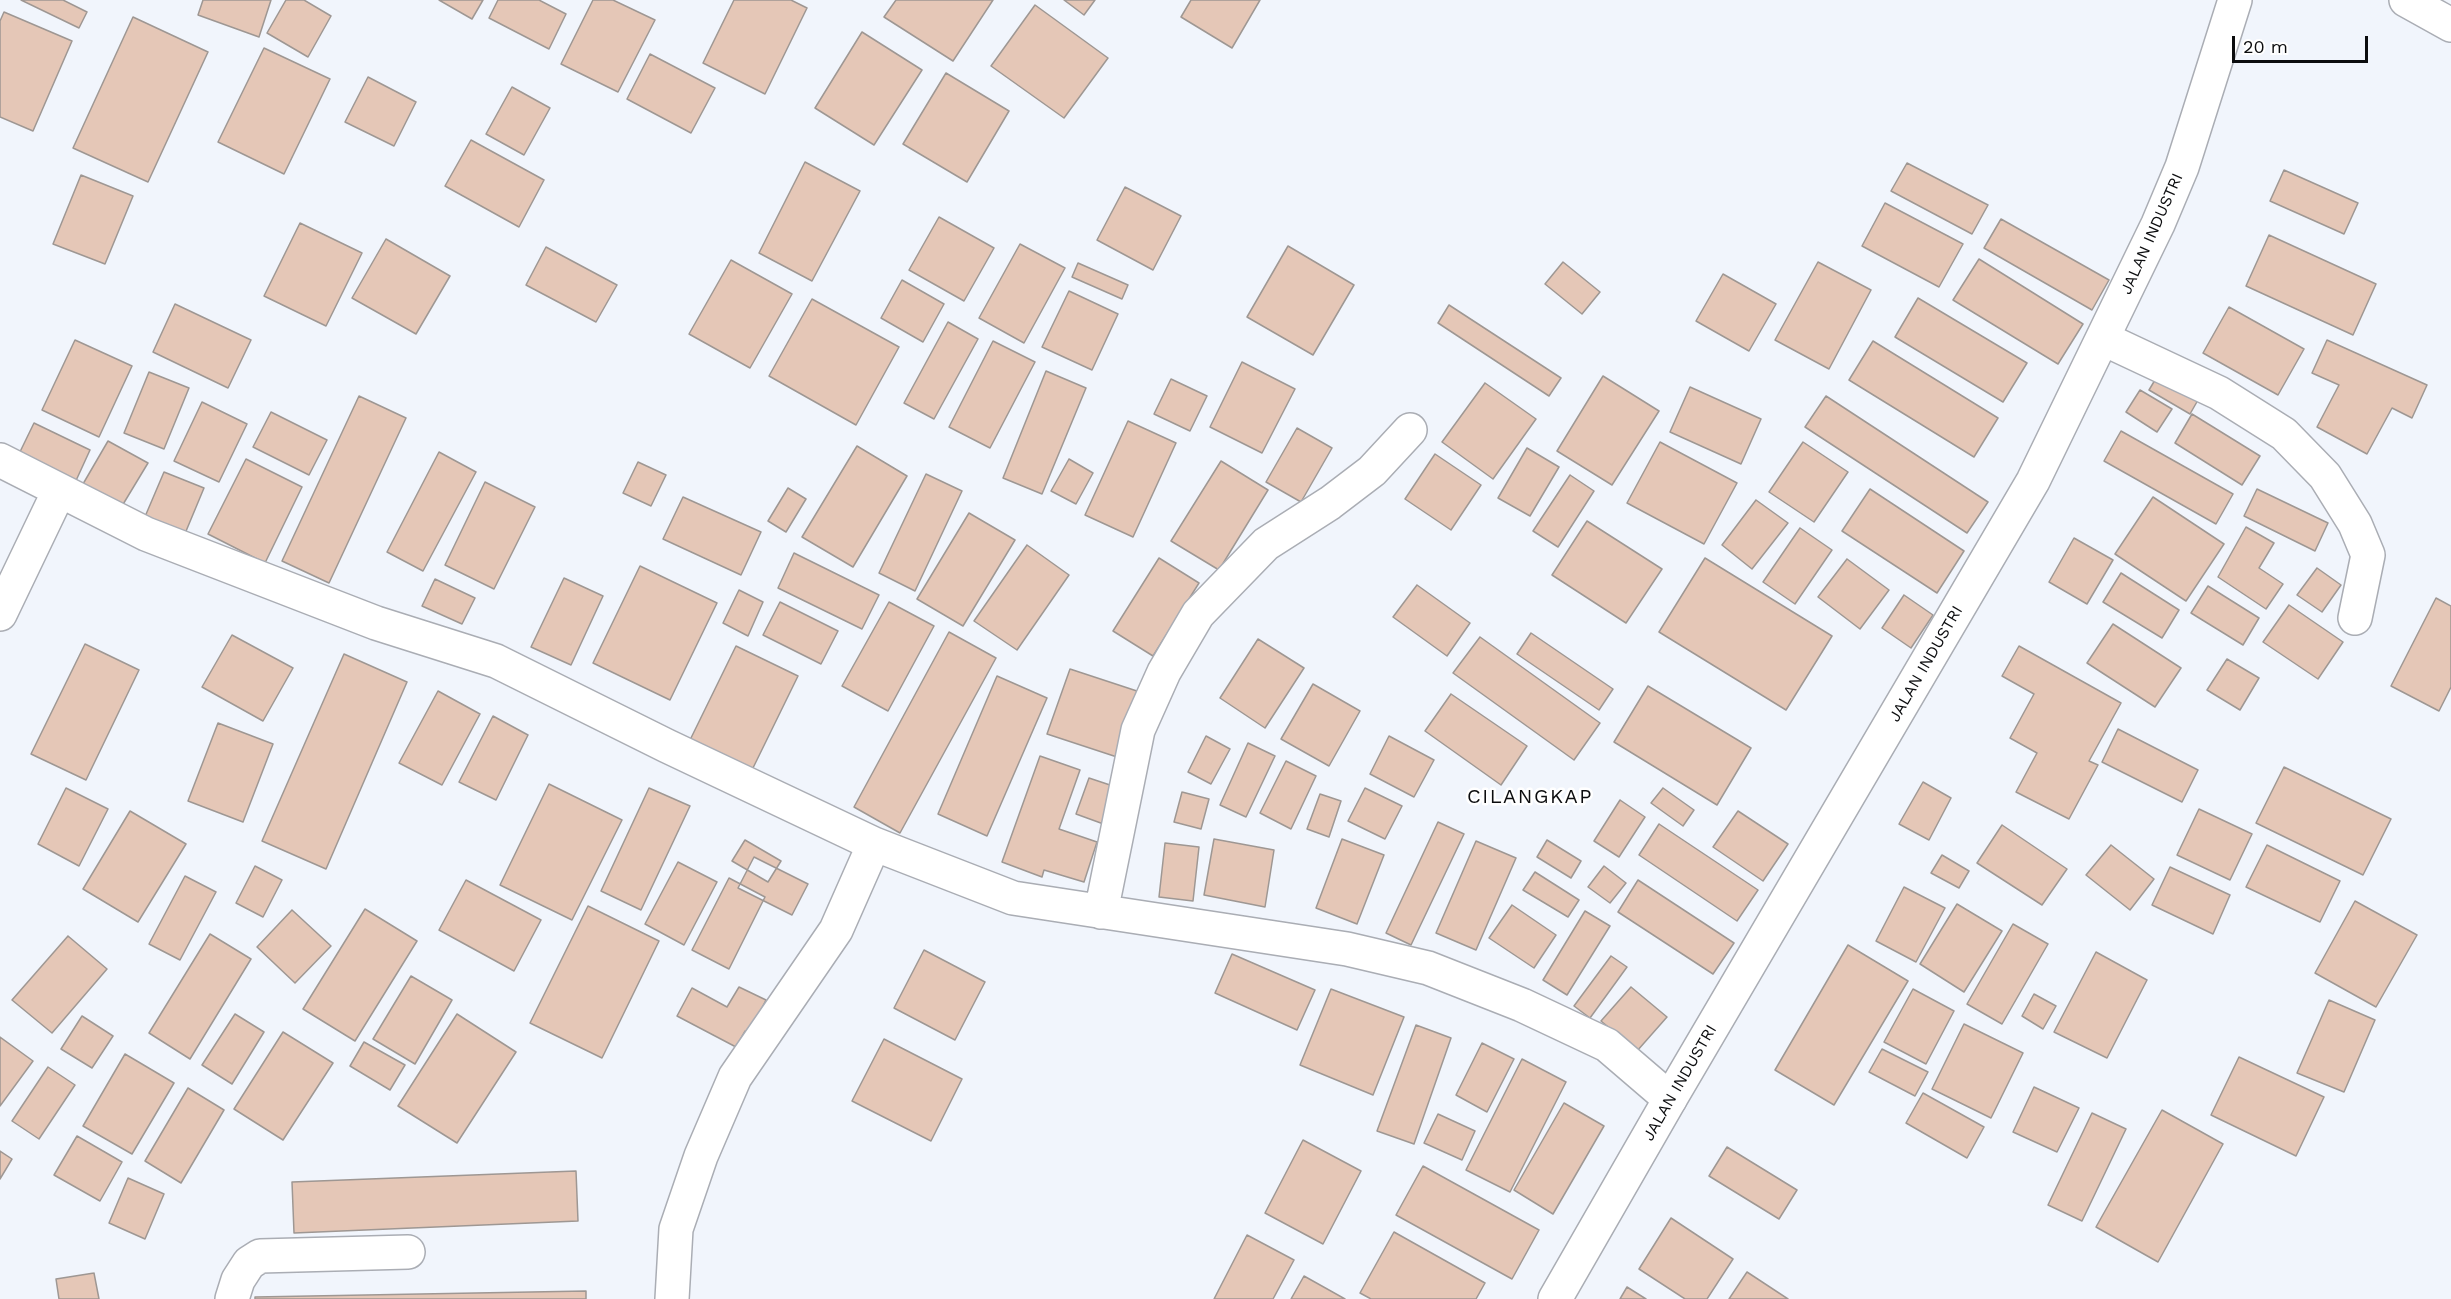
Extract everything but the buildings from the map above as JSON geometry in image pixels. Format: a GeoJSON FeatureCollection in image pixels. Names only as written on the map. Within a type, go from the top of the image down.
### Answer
{"type":"FeatureCollection","features":[{"type":"Feature","properties":{"kind":"street","name":"JALAN INDUSTRI"},"geometry":{"type":"LineString","coordinates":[[1555,1299],[2027,490],[2104,339],[2158,224],[2182,166],[2235,0]]}},
{"type":"Feature","properties":{"kind":"street"},"geometry":{"type":"LineString","coordinates":[[2406,0],[2451,26]]}},
{"type":"Feature","properties":{"kind":"street"},"geometry":{"type":"LineString","coordinates":[[2104,339],[2219,393],[2284,434],[2325,476],[2355,524],[2368,555],[2355,618]]}},
{"type":"Feature","properties":{"kind":"street"},"geometry":{"type":"LineString","coordinates":[[1101,912],[1138,730],[1164,672],[1198,614],[1266,544],[1330,503],[1372,471],[1410,430]]}},
{"type":"Feature","properties":{"kind":"street"},"geometry":{"type":"LineString","coordinates":[[0,460],[146,534],[376,623],[496,661],[667,746],[874,844],[1013,898],[1347,949],[1428,968],[1522,1005],[1607,1045],[1670,1099]]}},
{"type":"Feature","properties":{"kind":"street"},"geometry":{"type":"LineString","coordinates":[[0,614],[59,490]]}},
{"type":"Feature","properties":{"kind":"street"},"geometry":{"type":"LineString","coordinates":[[672,1299],[676,1228],[701,1156],[735,1077],[836,930],[874,844]]}},
{"type":"Feature","properties":{"kind":"street"},"geometry":{"type":"LineString","coordinates":[[232,1299],[238,1280],[249,1263],[260,1256],[408,1252]]}},
{"type":"Feature","properties":{"kind":"district","name":"CILANGKAP"},"geometry":{"type":"Point","coordinates":[1530,797]}}]}
